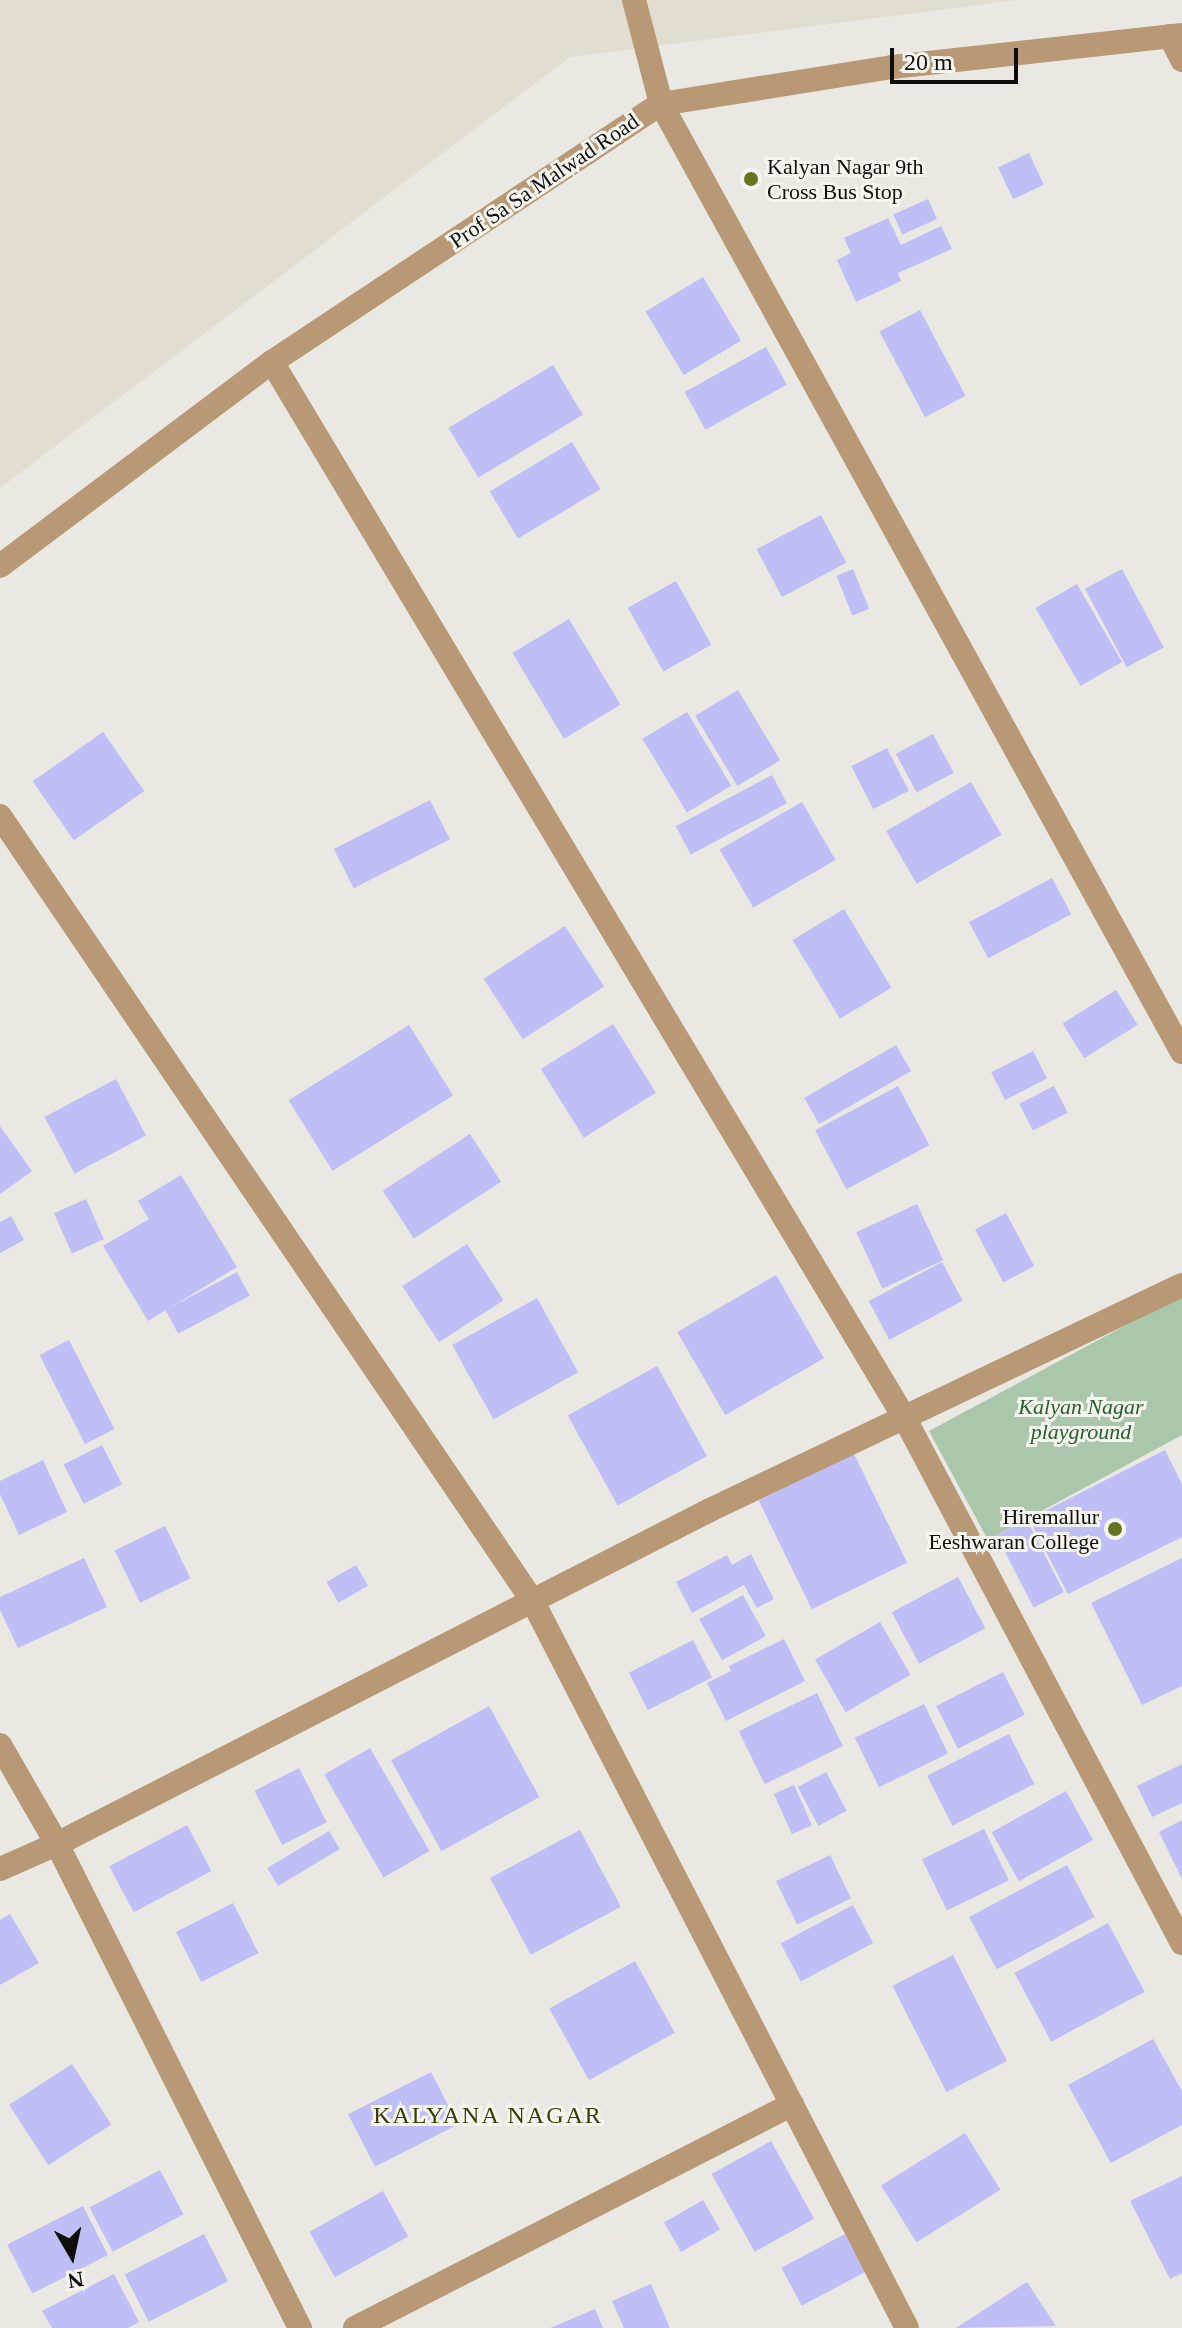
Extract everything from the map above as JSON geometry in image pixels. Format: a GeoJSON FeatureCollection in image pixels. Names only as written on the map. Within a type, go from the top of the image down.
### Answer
{"type":"FeatureCollection","features":[{"type":"Feature","properties":{"kind":"street"},"geometry":{"type":"LineString","coordinates":[[634,0],[661,104],[1182,1052]]}},
{"type":"Feature","properties":{"kind":"street"},"geometry":{"type":"LineString","coordinates":[[1176,36],[1182,60]]}},
{"type":"Feature","properties":{"kind":"street","name":"Prof Sa Sa Malwad Road"},"geometry":{"type":"LineString","coordinates":[[0,566],[272,362],[661,104],[892,67],[1176,36]]}},
{"type":"Feature","properties":{"kind":"street"},"geometry":{"type":"LineString","coordinates":[[272,362],[904,1417],[1182,1943]]}},
{"type":"Feature","properties":{"kind":"street"},"geometry":{"type":"LineString","coordinates":[[0,816],[532,1600],[907,2328]]}},
{"type":"Feature","properties":{"kind":"street"},"geometry":{"type":"LineString","coordinates":[[0,1869],[57,1844],[532,1600],[904,1417],[1182,1285]]}},
{"type":"Feature","properties":{"kind":"street"},"geometry":{"type":"LineString","coordinates":[[0,1745],[57,1844],[300,2328]]}},
{"type":"Feature","properties":{"kind":"street"},"geometry":{"type":"LineString","coordinates":[[355,2328],[792,2104]]}},
{"type":"Feature","properties":{"kind":"shaded area"},"geometry":{"type":"Polygon","coordinates":[[[0,0],[1018,0],[570,57],[0,488],[0,0]]]}},
{"type":"Feature","properties":{"kind":"green space","name":"Kalyan Nagar playground"},"geometry":{"type":"Polygon","coordinates":[[[1182,1295],[1182,1435],[988,1540],[929,1431],[1182,1295]]]}},
{"type":"Feature","properties":{"kind":"building"},"geometry":{"type":"Polygon","coordinates":[[[1029,153],[1044,185],[1013,199],[998,167],[1029,153]]]}},
{"type":"Feature","properties":{"kind":"building"},"geometry":{"type":"Polygon","coordinates":[[[928,199],[937,219],[902,235],[893,214],[928,199]]]}},
{"type":"Feature","properties":{"kind":"building"},"geometry":{"type":"Polygon","coordinates":[[[888,218],[901,245],[941,226],[952,249],[898,273],[901,281],[856,302],[837,260],[851,253],[844,238],[888,218]]]}},
{"type":"Feature","properties":{"kind":"building"},"geometry":{"type":"Polygon","coordinates":[[[703,277],[741,340],[684,375],[646,312],[703,277]]]}},
{"type":"Feature","properties":{"kind":"building"},"geometry":{"type":"Polygon","coordinates":[[[920,310],[966,396],[925,417],[879,332],[920,310]]]}},
{"type":"Feature","properties":{"kind":"building"},"geometry":{"type":"Polygon","coordinates":[[[766,347],[787,385],[706,430],[685,392],[766,347]]]}},
{"type":"Feature","properties":{"kind":"building"},"geometry":{"type":"Polygon","coordinates":[[[553,365],[583,415],[478,478],[448,428],[553,365]]]}},
{"type":"Feature","properties":{"kind":"building"},"geometry":{"type":"Polygon","coordinates":[[[572,442],[600,489],[518,539],[490,491],[572,442]]]}},
{"type":"Feature","properties":{"kind":"building"},"geometry":{"type":"Polygon","coordinates":[[[821,515],[846,563],[782,597],[757,549],[821,515]]]}},
{"type":"Feature","properties":{"kind":"building"},"geometry":{"type":"Polygon","coordinates":[[[853,569],[869,609],[852,616],[836,576],[853,569]]]}},
{"type":"Feature","properties":{"kind":"building"},"geometry":{"type":"Polygon","coordinates":[[[1122,569],[1164,648],[1127,667],[1085,589],[1122,569]]]}},
{"type":"Feature","properties":{"kind":"building"},"geometry":{"type":"Polygon","coordinates":[[[676,581],[711,645],[663,672],[628,608],[676,581]]]}},
{"type":"Feature","properties":{"kind":"building"},"geometry":{"type":"Polygon","coordinates":[[[1077,584],[1122,662],[1080,686],[1035,608],[1077,584]]]}},
{"type":"Feature","properties":{"kind":"building"},"geometry":{"type":"Polygon","coordinates":[[[569,619],[621,705],[564,739],[512,653],[569,619]]]}},
{"type":"Feature","properties":{"kind":"building"},"geometry":{"type":"Polygon","coordinates":[[[738,690],[780,760],[737,786],[695,716],[738,690]]]}},
{"type":"Feature","properties":{"kind":"building"},"geometry":{"type":"Polygon","coordinates":[[[687,712],[731,786],[687,812],[642,739],[687,712]]]}},
{"type":"Feature","properties":{"kind":"building"},"geometry":{"type":"Polygon","coordinates":[[[103,732],[144,791],[74,840],[33,781],[103,732]]]}},
{"type":"Feature","properties":{"kind":"building"},"geometry":{"type":"Polygon","coordinates":[[[933,734],[954,773],[917,793],[896,754],[933,734]]]}},
{"type":"Feature","properties":{"kind":"building"},"geometry":{"type":"Polygon","coordinates":[[[887,748],[909,791],[873,809],[851,766],[887,748]]]}},
{"type":"Feature","properties":{"kind":"building"},"geometry":{"type":"Polygon","coordinates":[[[772,775],[787,803],[691,854],[676,826],[772,775]]]}},
{"type":"Feature","properties":{"kind":"building"},"geometry":{"type":"Polygon","coordinates":[[[971,782],[1002,835],[917,884],[886,831],[971,782]]]}},
{"type":"Feature","properties":{"kind":"building"},"geometry":{"type":"Polygon","coordinates":[[[430,800],[450,839],[354,888],[334,849],[430,800]]]}},
{"type":"Feature","properties":{"kind":"building"},"geometry":{"type":"Polygon","coordinates":[[[802,802],[836,860],[753,908],[720,850],[802,802]]]}},
{"type":"Feature","properties":{"kind":"building"},"geometry":{"type":"Polygon","coordinates":[[[1052,878],[1071,914],[988,958],[969,922],[1052,878]]]}},
{"type":"Feature","properties":{"kind":"building"},"geometry":{"type":"Polygon","coordinates":[[[844,909],[891,988],[840,1019],[793,940],[844,909]]]}},
{"type":"Feature","properties":{"kind":"building"},"geometry":{"type":"Polygon","coordinates":[[[565,926],[604,986],[523,1039],[484,979],[565,926]]]}},
{"type":"Feature","properties":{"kind":"building"},"geometry":{"type":"Polygon","coordinates":[[[1116,990],[1138,1025],[1084,1058],[1063,1023],[1116,990]]]}},
{"type":"Feature","properties":{"kind":"building"},"geometry":{"type":"Polygon","coordinates":[[[613,1024],[656,1093],[584,1138],[541,1069],[613,1024]]]}},
{"type":"Feature","properties":{"kind":"building"},"geometry":{"type":"Polygon","coordinates":[[[409,1025],[453,1095],[333,1171],[289,1100],[409,1025]]]}},
{"type":"Feature","properties":{"kind":"building"},"geometry":{"type":"Polygon","coordinates":[[[896,1045],[911,1071],[819,1124],[804,1098],[896,1045]]]}},
{"type":"Feature","properties":{"kind":"building"},"geometry":{"type":"Polygon","coordinates":[[[1033,1051],[1047,1079],[1005,1100],[991,1072],[1033,1051]]]}},
{"type":"Feature","properties":{"kind":"building"},"geometry":{"type":"Polygon","coordinates":[[[116,1079],[146,1136],[75,1174],[44,1117],[116,1079]]]}},
{"type":"Feature","properties":{"kind":"building"},"geometry":{"type":"Polygon","coordinates":[[[898,1086],[929,1145],[846,1189],[815,1130],[898,1086]]]}},
{"type":"Feature","properties":{"kind":"building"},"geometry":{"type":"Polygon","coordinates":[[[1054,1086],[1068,1113],[1033,1130],[1019,1104],[1054,1086]]]}},
{"type":"Feature","properties":{"kind":"building"},"geometry":{"type":"Polygon","coordinates":[[[0,1126],[32,1171],[0,1194],[0,1126]]]}},
{"type":"Feature","properties":{"kind":"building"},"geometry":{"type":"Polygon","coordinates":[[[470,1134],[501,1182],[414,1238],[383,1191],[470,1134]]]}},
{"type":"Feature","properties":{"kind":"building"},"geometry":{"type":"Polygon","coordinates":[[[181,1175],[237,1267],[148,1321],[103,1246],[149,1219],[138,1201],[181,1175]]]}},
{"type":"Feature","properties":{"kind":"building"},"geometry":{"type":"Polygon","coordinates":[[[86,1199],[104,1239],[72,1253],[54,1213],[86,1199]]]}},
{"type":"Feature","properties":{"kind":"building"},"geometry":{"type":"Polygon","coordinates":[[[917,1204],[943,1260],[882,1289],[856,1232],[917,1204]]]}},
{"type":"Feature","properties":{"kind":"building"},"geometry":{"type":"Polygon","coordinates":[[[1006,1213],[1034,1266],[1003,1282],[975,1229],[1006,1213]]]}},
{"type":"Feature","properties":{"kind":"building"},"geometry":{"type":"Polygon","coordinates":[[[11,1216],[24,1240],[0,1253],[0,1222],[11,1216]]]}},
{"type":"Feature","properties":{"kind":"building"},"geometry":{"type":"Polygon","coordinates":[[[467,1244],[503,1300],[439,1342],[402,1286],[467,1244]]]}},
{"type":"Feature","properties":{"kind":"building"},"geometry":{"type":"Polygon","coordinates":[[[942,1262],[963,1301],[889,1340],[869,1301],[942,1262]]]}},
{"type":"Feature","properties":{"kind":"building"},"geometry":{"type":"Polygon","coordinates":[[[237,1272],[250,1296],[178,1334],[165,1310],[237,1272]]]}},
{"type":"Feature","properties":{"kind":"building"},"geometry":{"type":"Polygon","coordinates":[[[776,1275],[824,1358],[725,1415],[677,1332],[776,1275]]]}},
{"type":"Feature","properties":{"kind":"building"},"geometry":{"type":"Polygon","coordinates":[[[537,1298],[578,1372],[493,1419],[452,1345],[537,1298]]]}},
{"type":"Feature","properties":{"kind":"building"},"geometry":{"type":"Polygon","coordinates":[[[69,1340],[114,1429],[85,1444],[40,1355],[69,1340]]]}},
{"type":"Feature","properties":{"kind":"building"},"geometry":{"type":"Polygon","coordinates":[[[657,1366],[707,1456],[618,1506],[568,1415],[657,1366]]]}},
{"type":"Feature","properties":{"kind":"building"},"geometry":{"type":"Polygon","coordinates":[[[102,1445],[122,1484],[84,1504],[64,1465],[102,1445]]]}},
{"type":"Feature","properties":{"kind":"building"},"geometry":{"type":"Polygon","coordinates":[[[1165,1450],[1182,1484],[1182,1537],[1068,1594],[1029,1519],[1165,1450]]]}},
{"type":"Feature","properties":{"kind":"building"},"geometry":{"type":"Polygon","coordinates":[[[854,1454],[907,1563],[812,1609],[759,1500],[854,1454]]]}},
{"type":"Feature","properties":{"kind":"building"},"geometry":{"type":"Polygon","coordinates":[[[43,1460],[67,1512],[19,1535],[0,1494],[0,1481],[43,1460]]]}},
{"type":"Feature","properties":{"kind":"building"},"geometry":{"type":"Polygon","coordinates":[[[1027,1520],[1064,1592],[1033,1608],[997,1535],[1027,1520]]]}},
{"type":"Feature","properties":{"kind":"building"},"geometry":{"type":"Polygon","coordinates":[[[165,1526],[190,1578],[140,1603],[115,1551],[165,1526]]]}},
{"type":"Feature","properties":{"kind":"building"},"geometry":{"type":"Polygon","coordinates":[[[751,1554],[774,1599],[757,1608],[744,1585],[692,1613],[676,1582],[727,1555],[732,1565],[751,1554]]]}},
{"type":"Feature","properties":{"kind":"building"},"geometry":{"type":"Polygon","coordinates":[[[84,1558],[107,1607],[18,1648],[0,1610],[0,1597],[84,1558]]]}},
{"type":"Feature","properties":{"kind":"building"},"geometry":{"type":"Polygon","coordinates":[[[1182,1558],[1182,1686],[1142,1705],[1091,1603],[1182,1558]]]}},
{"type":"Feature","properties":{"kind":"building"},"geometry":{"type":"Polygon","coordinates":[[[356,1565],[368,1586],[339,1603],[327,1582],[356,1565]]]}},
{"type":"Feature","properties":{"kind":"building"},"geometry":{"type":"Polygon","coordinates":[[[958,1577],[985,1628],[919,1663],[892,1612],[958,1577]]]}},
{"type":"Feature","properties":{"kind":"building"},"geometry":{"type":"Polygon","coordinates":[[[743,1595],[766,1636],[722,1660],[699,1619],[743,1595]]]}},
{"type":"Feature","properties":{"kind":"building"},"geometry":{"type":"Polygon","coordinates":[[[880,1622],[911,1675],[846,1712],[815,1660],[880,1622]]]}},
{"type":"Feature","properties":{"kind":"building"},"geometry":{"type":"Polygon","coordinates":[[[784,1639],[805,1681],[726,1721],[707,1683],[731,1671],[729,1666],[784,1639]]]}},
{"type":"Feature","properties":{"kind":"building"},"geometry":{"type":"Polygon","coordinates":[[[693,1640],[712,1677],[648,1710],[629,1673],[693,1640]]]}},
{"type":"Feature","properties":{"kind":"building"},"geometry":{"type":"Polygon","coordinates":[[[1003,1672],[1025,1715],[958,1749],[936,1706],[1003,1672]]]}},
{"type":"Feature","properties":{"kind":"building"},"geometry":{"type":"Polygon","coordinates":[[[817,1693],[843,1746],[765,1784],[739,1731],[817,1693]]]}},
{"type":"Feature","properties":{"kind":"building"},"geometry":{"type":"Polygon","coordinates":[[[924,1704],[948,1753],[879,1787],[855,1738],[924,1704]]]}},
{"type":"Feature","properties":{"kind":"building"},"geometry":{"type":"Polygon","coordinates":[[[489,1706],[539,1797],[441,1851],[391,1760],[489,1706]]]}},
{"type":"Feature","properties":{"kind":"building"},"geometry":{"type":"Polygon","coordinates":[[[1009,1734],[1034,1784],[952,1826],[927,1776],[1009,1734]]]}},
{"type":"Feature","properties":{"kind":"building"},"geometry":{"type":"Polygon","coordinates":[[[370,1748],[430,1851],[384,1878],[324,1774],[370,1748]]]}},
{"type":"Feature","properties":{"kind":"building"},"geometry":{"type":"Polygon","coordinates":[[[1182,1764],[1182,1803],[1152,1817],[1137,1786],[1182,1764]]]}},
{"type":"Feature","properties":{"kind":"building"},"geometry":{"type":"Polygon","coordinates":[[[299,1768],[327,1822],[282,1845],[254,1791],[299,1768]]]}},
{"type":"Feature","properties":{"kind":"building"},"geometry":{"type":"Polygon","coordinates":[[[826,1772],[847,1811],[818,1826],[798,1787],[826,1772]]]}},
{"type":"Feature","properties":{"kind":"building"},"geometry":{"type":"Polygon","coordinates":[[[794,1785],[812,1825],[792,1834],[774,1794],[794,1785]]]}},
{"type":"Feature","properties":{"kind":"building"},"geometry":{"type":"Polygon","coordinates":[[[1066,1791],[1093,1840],[1019,1881],[992,1832],[1066,1791]]]}},
{"type":"Feature","properties":{"kind":"building"},"geometry":{"type":"Polygon","coordinates":[[[1182,1820],[1182,1879],[1159,1832],[1182,1820]]]}},
{"type":"Feature","properties":{"kind":"building"},"geometry":{"type":"Polygon","coordinates":[[[187,1825],[211,1871],[134,1912],[109,1866],[187,1825]]]}},
{"type":"Feature","properties":{"kind":"building"},"geometry":{"type":"Polygon","coordinates":[[[984,1829],[1009,1880],[947,1910],[922,1859],[984,1829]]]}},
{"type":"Feature","properties":{"kind":"building"},"geometry":{"type":"Polygon","coordinates":[[[580,1830],[621,1907],[531,1955],[490,1878],[580,1830]]]}},
{"type":"Feature","properties":{"kind":"building"},"geometry":{"type":"Polygon","coordinates":[[[329,1831],[340,1849],[278,1886],[267,1868],[329,1831]]]}},
{"type":"Feature","properties":{"kind":"building"},"geometry":{"type":"Polygon","coordinates":[[[830,1855],[851,1898],[797,1924],[776,1881],[830,1855]]]}},
{"type":"Feature","properties":{"kind":"building"},"geometry":{"type":"Polygon","coordinates":[[[1067,1865],[1095,1917],[997,1969],[969,1917],[1067,1865]]]}},
{"type":"Feature","properties":{"kind":"building"},"geometry":{"type":"Polygon","coordinates":[[[233,1903],[258,1953],[201,1982],[176,1932],[233,1903]]]}},
{"type":"Feature","properties":{"kind":"building"},"geometry":{"type":"Polygon","coordinates":[[[853,1905],[873,1943],[801,1981],[781,1943],[853,1905]]]}},
{"type":"Feature","properties":{"kind":"building"},"geometry":{"type":"Polygon","coordinates":[[[10,1914],[39,1963],[0,1985],[0,1920],[10,1914]]]}},
{"type":"Feature","properties":{"kind":"building"},"geometry":{"type":"Polygon","coordinates":[[[1108,1923],[1145,1992],[1051,2042],[1014,1973],[1108,1923]]]}},
{"type":"Feature","properties":{"kind":"building"},"geometry":{"type":"Polygon","coordinates":[[[953,1955],[1007,2061],[946,2092],[892,1986],[953,1955]]]}},
{"type":"Feature","properties":{"kind":"building"},"geometry":{"type":"Polygon","coordinates":[[[635,1961],[675,2033],[589,2080],[549,2009],[635,1961]]]}},
{"type":"Feature","properties":{"kind":"building"},"geometry":{"type":"Polygon","coordinates":[[[1153,2039],[1182,2091],[1182,2125],[1111,2163],[1068,2085],[1153,2039]]]}},
{"type":"Feature","properties":{"kind":"building"},"geometry":{"type":"Polygon","coordinates":[[[72,2064],[111,2124],[48,2165],[9,2105],[72,2064]]]}},
{"type":"Feature","properties":{"kind":"building"},"geometry":{"type":"Polygon","coordinates":[[[431,2072],[458,2125],[375,2167],[348,2114],[431,2072]]]}},
{"type":"Feature","properties":{"kind":"building"},"geometry":{"type":"Polygon","coordinates":[[[965,2133],[1001,2190],[917,2242],[881,2185],[965,2133]]]}},
{"type":"Feature","properties":{"kind":"building"},"geometry":{"type":"Polygon","coordinates":[[[771,2141],[814,2219],[755,2252],[712,2174],[771,2141]]]}},
{"type":"Feature","properties":{"kind":"building"},"geometry":{"type":"Polygon","coordinates":[[[160,2170],[183,2214],[113,2252],[89,2208],[160,2170]]]}},
{"type":"Feature","properties":{"kind":"building"},"geometry":{"type":"Polygon","coordinates":[[[1182,2176],[1182,2273],[1170,2279],[1130,2201],[1182,2176]]]}},
{"type":"Feature","properties":{"kind":"building"},"geometry":{"type":"Polygon","coordinates":[[[383,2191],[408,2236],[335,2277],[310,2232],[383,2191]]]}},
{"type":"Feature","properties":{"kind":"building"},"geometry":{"type":"Polygon","coordinates":[[[703,2200],[720,2229],[681,2252],[664,2222],[703,2200]]]}},
{"type":"Feature","properties":{"kind":"building"},"geometry":{"type":"Polygon","coordinates":[[[83,2206],[108,2255],[32,2294],[7,2245],[83,2206]]]}},
{"type":"Feature","properties":{"kind":"building"},"geometry":{"type":"Polygon","coordinates":[[[204,2234],[228,2281],[149,2322],[125,2274],[204,2234]]]}},
{"type":"Feature","properties":{"kind":"building"},"geometry":{"type":"Polygon","coordinates":[[[845,2234],[865,2272],[802,2306],[781,2268],[845,2234]]]}},
{"type":"Feature","properties":{"kind":"building"},"geometry":{"type":"Polygon","coordinates":[[[114,2274],[139,2322],[128,2328],[52,2328],[42,2311],[114,2274]]]}},
{"type":"Feature","properties":{"kind":"building"},"geometry":{"type":"Polygon","coordinates":[[[1027,2282],[1056,2326],[956,2328],[1027,2282]]]}},
{"type":"Feature","properties":{"kind":"building"},"geometry":{"type":"Polygon","coordinates":[[[651,2284],[670,2328],[624,2328],[612,2301],[651,2284]]]}},
{"type":"Feature","properties":{"kind":"building"},"geometry":{"type":"Polygon","coordinates":[[[595,2309],[603,2328],[550,2328],[595,2309]]]}},
{"type":"Feature","properties":{"kind":"place","name":"Kalyan Nagar 9th Cross Bus Stop"},"geometry":{"type":"Point","coordinates":[751,179]}},
{"type":"Feature","properties":{"kind":"place","name":"Hiremallur Eeshwaran College"},"geometry":{"type":"Point","coordinates":[1115,1529]}},
{"type":"Feature","properties":{"kind":"district","name":"KALYANA NAGAR"},"geometry":{"type":"Point","coordinates":[488,2116]}}]}
